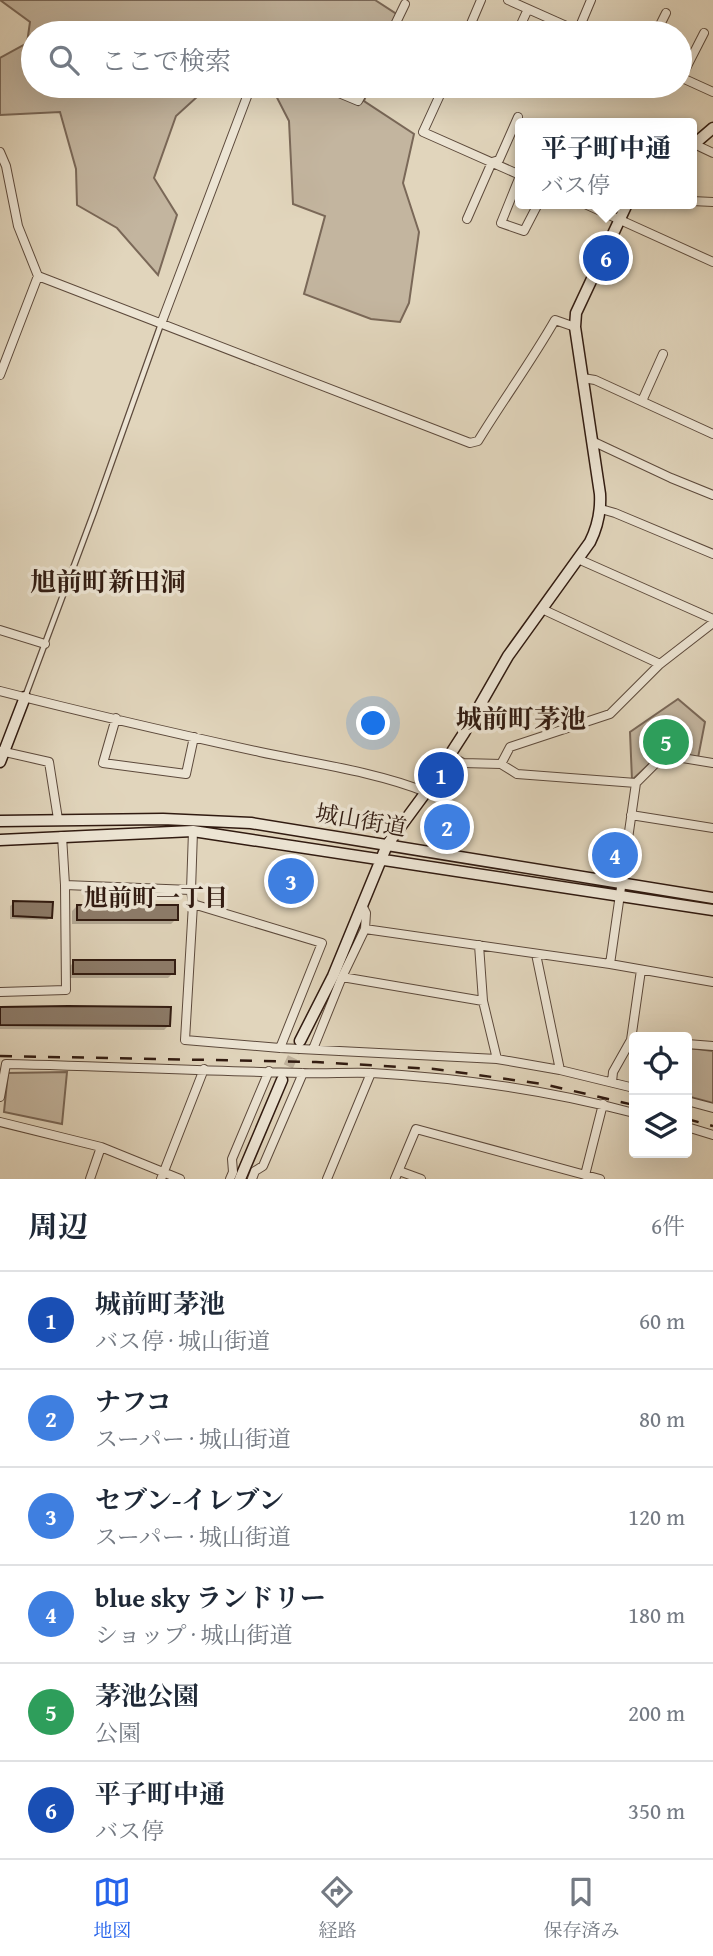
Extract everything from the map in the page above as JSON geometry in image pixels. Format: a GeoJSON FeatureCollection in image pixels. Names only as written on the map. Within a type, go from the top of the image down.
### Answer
{"type":"FeatureCollection","features":[{"type":"Feature","properties":{"kind":"street"},"geometry":{"type":"LineString","coordinates":[[472,21],[481,0]]}},
{"type":"Feature","properties":{"kind":"street"},"geometry":{"type":"LineString","coordinates":[[508,0],[555,21]]}},
{"type":"Feature","properties":{"kind":"street"},"geometry":{"type":"LineString","coordinates":[[584,21],[591,0]]}},
{"type":"Feature","properties":{"kind":"street"},"geometry":{"type":"LineString","coordinates":[[397,21],[405,5]]}},
{"type":"Feature","properties":{"kind":"street"},"geometry":{"type":"LineString","coordinates":[[522,21],[528,9]]}},
{"type":"Feature","properties":{"kind":"street"},"geometry":{"type":"LineString","coordinates":[[662,21],[666,13]]}},
{"type":"Feature","properties":{"kind":"street"},"geometry":{"type":"LineString","coordinates":[[692,56],[704,33]]}},
{"type":"Feature","properties":{"kind":"street"},"geometry":{"type":"LineString","coordinates":[[692,82],[713,92]]}},
{"type":"Feature","properties":{"kind":"street"},"geometry":{"type":"LineString","coordinates":[[161,324],[246,98]]}},
{"type":"Feature","properties":{"kind":"street"},"geometry":{"type":"LineString","coordinates":[[439,98],[423,132],[515,173]]}},
{"type":"Feature","properties":{"kind":"street"},"geometry":{"type":"LineString","coordinates":[[492,162],[499,160],[515,122]]}},
{"type":"Feature","properties":{"kind":"street"},"geometry":{"type":"LineString","coordinates":[[697,142],[713,128]]}},
{"type":"Feature","properties":{"kind":"street"},"geometry":{"type":"LineString","coordinates":[[0,152],[6,166],[18,226],[38,276],[0,375]]}},
{"type":"Feature","properties":{"kind":"street"},"geometry":{"type":"LineString","coordinates":[[467,219],[492,162]]}},
{"type":"Feature","properties":{"kind":"street"},"geometry":{"type":"LineString","coordinates":[[515,188],[501,223],[524,231],[535,209]]}},
{"type":"Feature","properties":{"kind":"street"},"geometry":{"type":"LineString","coordinates":[[597,209],[713,262]]}},
{"type":"Feature","properties":{"kind":"street"},"geometry":{"type":"LineString","coordinates":[[300,1041],[333,976],[387,845],[450,756],[508,656],[590,542],[601,509],[575,327],[576,313],[625,209]]}},
{"type":"Feature","properties":{"kind":"street"},"geometry":{"type":"LineString","coordinates":[[38,276],[470,443],[478,441],[509,389],[528,367],[555,320],[575,327]]}},
{"type":"Feature","properties":{"kind":"street"},"geometry":{"type":"LineString","coordinates":[[642,401],[663,354]]}},
{"type":"Feature","properties":{"kind":"street"},"geometry":{"type":"LineString","coordinates":[[583,378],[595,380],[713,433]]}},
{"type":"Feature","properties":{"kind":"street"},"geometry":{"type":"LineString","coordinates":[[592,441],[713,495]]}},
{"type":"Feature","properties":{"kind":"street"},"geometry":{"type":"LineString","coordinates":[[601,509],[713,554]]}},
{"type":"Feature","properties":{"kind":"street"},"geometry":{"type":"LineString","coordinates":[[501,764],[510,747],[610,714],[660,664],[713,621],[578,559]]}},
{"type":"Feature","properties":{"kind":"street"},"geometry":{"type":"LineString","coordinates":[[542,609],[660,664]]}},
{"type":"Feature","properties":{"kind":"street"},"geometry":{"type":"LineString","coordinates":[[0,630],[45,645]]}},
{"type":"Feature","properties":{"kind":"street"},"geometry":{"type":"LineString","coordinates":[[0,691],[354,772],[426,792]]}},
{"type":"Feature","properties":{"kind":"street"},"geometry":{"type":"LineString","coordinates":[[25,697],[1,755],[49,762],[58,819]]}},
{"type":"Feature","properties":{"kind":"street"},"geometry":{"type":"LineString","coordinates":[[116,718],[103,763],[186,774],[194,737]]}},
{"type":"Feature","properties":{"kind":"street"},"geometry":{"type":"LineString","coordinates":[[610,964],[636,783],[664,755],[713,763]]}},
{"type":"Feature","properties":{"kind":"street"},"geometry":{"type":"LineString","coordinates":[[450,756],[463,763],[501,764],[517,774],[636,783]]}},
{"type":"Feature","properties":{"kind":"street"},"geometry":{"type":"LineString","coordinates":[[631,816],[713,828]]}},
{"type":"Feature","properties":{"kind":"street","name":"城山街道"},"geometry":{"type":"LineString","coordinates":[[0,821],[58,819],[251,823],[387,845],[713,910]]}},
{"type":"Feature","properties":{"kind":"street"},"geometry":{"type":"LineString","coordinates":[[193,831],[193,904],[185,1040],[280,1048],[497,1059],[560,1070],[629,1087]]}},
{"type":"Feature","properties":{"kind":"street","name":"城山街道"},"geometry":{"type":"LineString","coordinates":[[0,840],[193,831],[620,890],[713,898]]}},
{"type":"Feature","properties":{"kind":"street"},"geometry":{"type":"LineString","coordinates":[[0,992],[66,990],[62,836]]}},
{"type":"Feature","properties":{"kind":"street"},"geometry":{"type":"LineString","coordinates":[[65,885],[191,890]]}},
{"type":"Feature","properties":{"kind":"street"},"geometry":{"type":"LineString","coordinates":[[193,904],[322,943],[280,1048]]}},
{"type":"Feature","properties":{"kind":"street"},"geometry":{"type":"LineString","coordinates":[[313,1049],[365,929],[366,913],[363,907]]}},
{"type":"Feature","properties":{"kind":"street"},"geometry":{"type":"LineString","coordinates":[[365,929],[610,964],[713,982]]}},
{"type":"Feature","properties":{"kind":"street"},"geometry":{"type":"LineString","coordinates":[[479,945],[483,1001],[497,1059]]}},
{"type":"Feature","properties":{"kind":"street"},"geometry":{"type":"LineString","coordinates":[[536,954],[560,1070]]}},
{"type":"Feature","properties":{"kind":"street"},"geometry":{"type":"LineString","coordinates":[[634,1032],[641,970]]}},
{"type":"Feature","properties":{"kind":"street"},"geometry":{"type":"LineString","coordinates":[[342,977],[483,1001]]}},
{"type":"Feature","properties":{"kind":"street"},"geometry":{"type":"LineString","coordinates":[[692,1044],[713,1046]]}},
{"type":"Feature","properties":{"kind":"street"},"geometry":{"type":"LineString","coordinates":[[612,1082],[613,1072],[629,1046]]}},
{"type":"Feature","properties":{"kind":"street"},"geometry":{"type":"LineString","coordinates":[[0,1097],[6,1064],[371,1073],[468,1081],[603,1104],[629,1112]]}},
{"type":"Feature","properties":{"kind":"street"},"geometry":{"type":"LineString","coordinates":[[162,1175],[204,1069]]}},
{"type":"Feature","properties":{"kind":"street"},"geometry":{"type":"LineString","coordinates":[[230,1179],[233,1172],[232,1158],[270,1071]]}},
{"type":"Feature","properties":{"kind":"street"},"geometry":{"type":"LineString","coordinates":[[252,1179],[255,1171],[263,1166],[303,1073]]}},
{"type":"Feature","properties":{"kind":"street"},"geometry":{"type":"LineString","coordinates":[[327,1179],[371,1073]]}},
{"type":"Feature","properties":{"kind":"street"},"geometry":{"type":"LineString","coordinates":[[240,1179],[282,1080]]}},
{"type":"Feature","properties":{"kind":"street"},"geometry":{"type":"LineString","coordinates":[[692,1102],[713,1108]]}},
{"type":"Feature","properties":{"kind":"street"},"geometry":{"type":"LineString","coordinates":[[585,1175],[603,1104]]}},
{"type":"Feature","properties":{"kind":"street"},"geometry":{"type":"LineString","coordinates":[[0,1122],[102,1147],[162,1175],[180,1179]]}},
{"type":"Feature","properties":{"kind":"street"},"geometry":{"type":"LineString","coordinates":[[421,1179],[397,1175],[416,1129],[600,1179]]}},
{"type":"Feature","properties":{"kind":"street"},"geometry":{"type":"LineString","coordinates":[[692,1129],[713,1135]]}},
{"type":"Feature","properties":{"kind":"street"},"geometry":{"type":"LineString","coordinates":[[90,1179],[102,1147]]}},
{"type":"Feature","properties":{"kind":"lane"},"geometry":{"type":"LineString","coordinates":[[25,697],[161,324]]}},
{"type":"Feature","properties":{"kind":"shaded area"},"geometry":{"type":"Polygon","coordinates":[[[0,0],[375,0],[398,15],[396,21],[29,21],[0,0]]]}},
{"type":"Feature","properties":{"kind":"shaded area"},"geometry":{"type":"Polygon","coordinates":[[[21,46],[21,98],[196,98],[176,116],[154,178],[177,215],[158,275],[117,228],[77,205],[76,169],[60,112],[0,115],[0,58],[21,46]]]}},
{"type":"Feature","properties":{"kind":"shaded area"},"geometry":{"type":"Polygon","coordinates":[[[277,98],[365,98],[364,101],[414,134],[403,183],[419,232],[409,303],[400,322],[371,319],[304,294],[325,216],[293,204],[289,121],[277,98]]]}},
{"type":"Feature","properties":{"kind":"shaded area"},"geometry":{"type":"Polygon","coordinates":[[[678,699],[705,722],[698,758],[661,753],[632,780],[630,732],[678,699]]]}},
{"type":"Feature","properties":{"kind":"shaded area"},"geometry":{"type":"Polygon","coordinates":[[[692,1048],[713,1051],[713,1103],[692,1097],[692,1048]]]}},
{"type":"Feature","properties":{"kind":"shaded area"},"geometry":{"type":"Polygon","coordinates":[[[67,1072],[62,1124],[4,1112],[8,1073],[67,1072]]]}},
{"type":"Feature","properties":{"kind":"building"},"geometry":{"type":"Polygon","coordinates":[[[13,901],[53,902],[52,918],[13,916],[13,901]]]}},
{"type":"Feature","properties":{"kind":"building"},"geometry":{"type":"Polygon","coordinates":[[[77,905],[178,905],[178,920],[77,920],[77,905]]]}},
{"type":"Feature","properties":{"kind":"building"},"geometry":{"type":"Polygon","coordinates":[[[73,960],[175,960],[175,974],[73,974],[73,960]]]}},
{"type":"Feature","properties":{"kind":"building"},"geometry":{"type":"Polygon","coordinates":[[[0,1007],[171,1007],[170,1026],[0,1025],[0,1007]]]}},
{"type":"Feature","properties":{"kind":"tunnel"},"geometry":{"type":"LineString","coordinates":[[282,1080],[300,1041]]}},
{"type":"Feature","properties":{"kind":"railway"},"geometry":{"type":"LineString","coordinates":[[0,1056],[316,1062],[434,1069],[543,1084],[629,1104]]}},
{"type":"Feature","properties":{"kind":"railway"},"geometry":{"type":"LineString","coordinates":[[692,1120],[713,1126]]}},
{"type":"Feature","properties":{"kind":"place","name":"平子町中通"},"geometry":{"type":"Point","coordinates":[606,258]}},
{"type":"Feature","properties":{"kind":"place","name":"茅池公園"},"geometry":{"type":"Point","coordinates":[666,742]}},
{"type":"Feature","properties":{"kind":"place","name":"城前町茅池"},"geometry":{"type":"Point","coordinates":[441,775]}},
{"type":"Feature","properties":{"kind":"place","name":"ナフコ"},"geometry":{"type":"Point","coordinates":[447,827]}},
{"type":"Feature","properties":{"kind":"place","name":"blue sky ランドリー"},"geometry":{"type":"Point","coordinates":[615,855]}},
{"type":"Feature","properties":{"kind":"place","name":"セブン-イレブン"},"geometry":{"type":"Point","coordinates":[291,881]}},
{"type":"Feature","properties":{"kind":"district","name":"旭前町新田洞"},"geometry":{"type":"Point","coordinates":[108,582]}},
{"type":"Feature","properties":{"kind":"district","name":"城前町茅池"},"geometry":{"type":"Point","coordinates":[521,719]}},
{"type":"Feature","properties":{"kind":"district","name":"旭前町一丁目"},"geometry":{"type":"Point","coordinates":[156,898]}}]}
